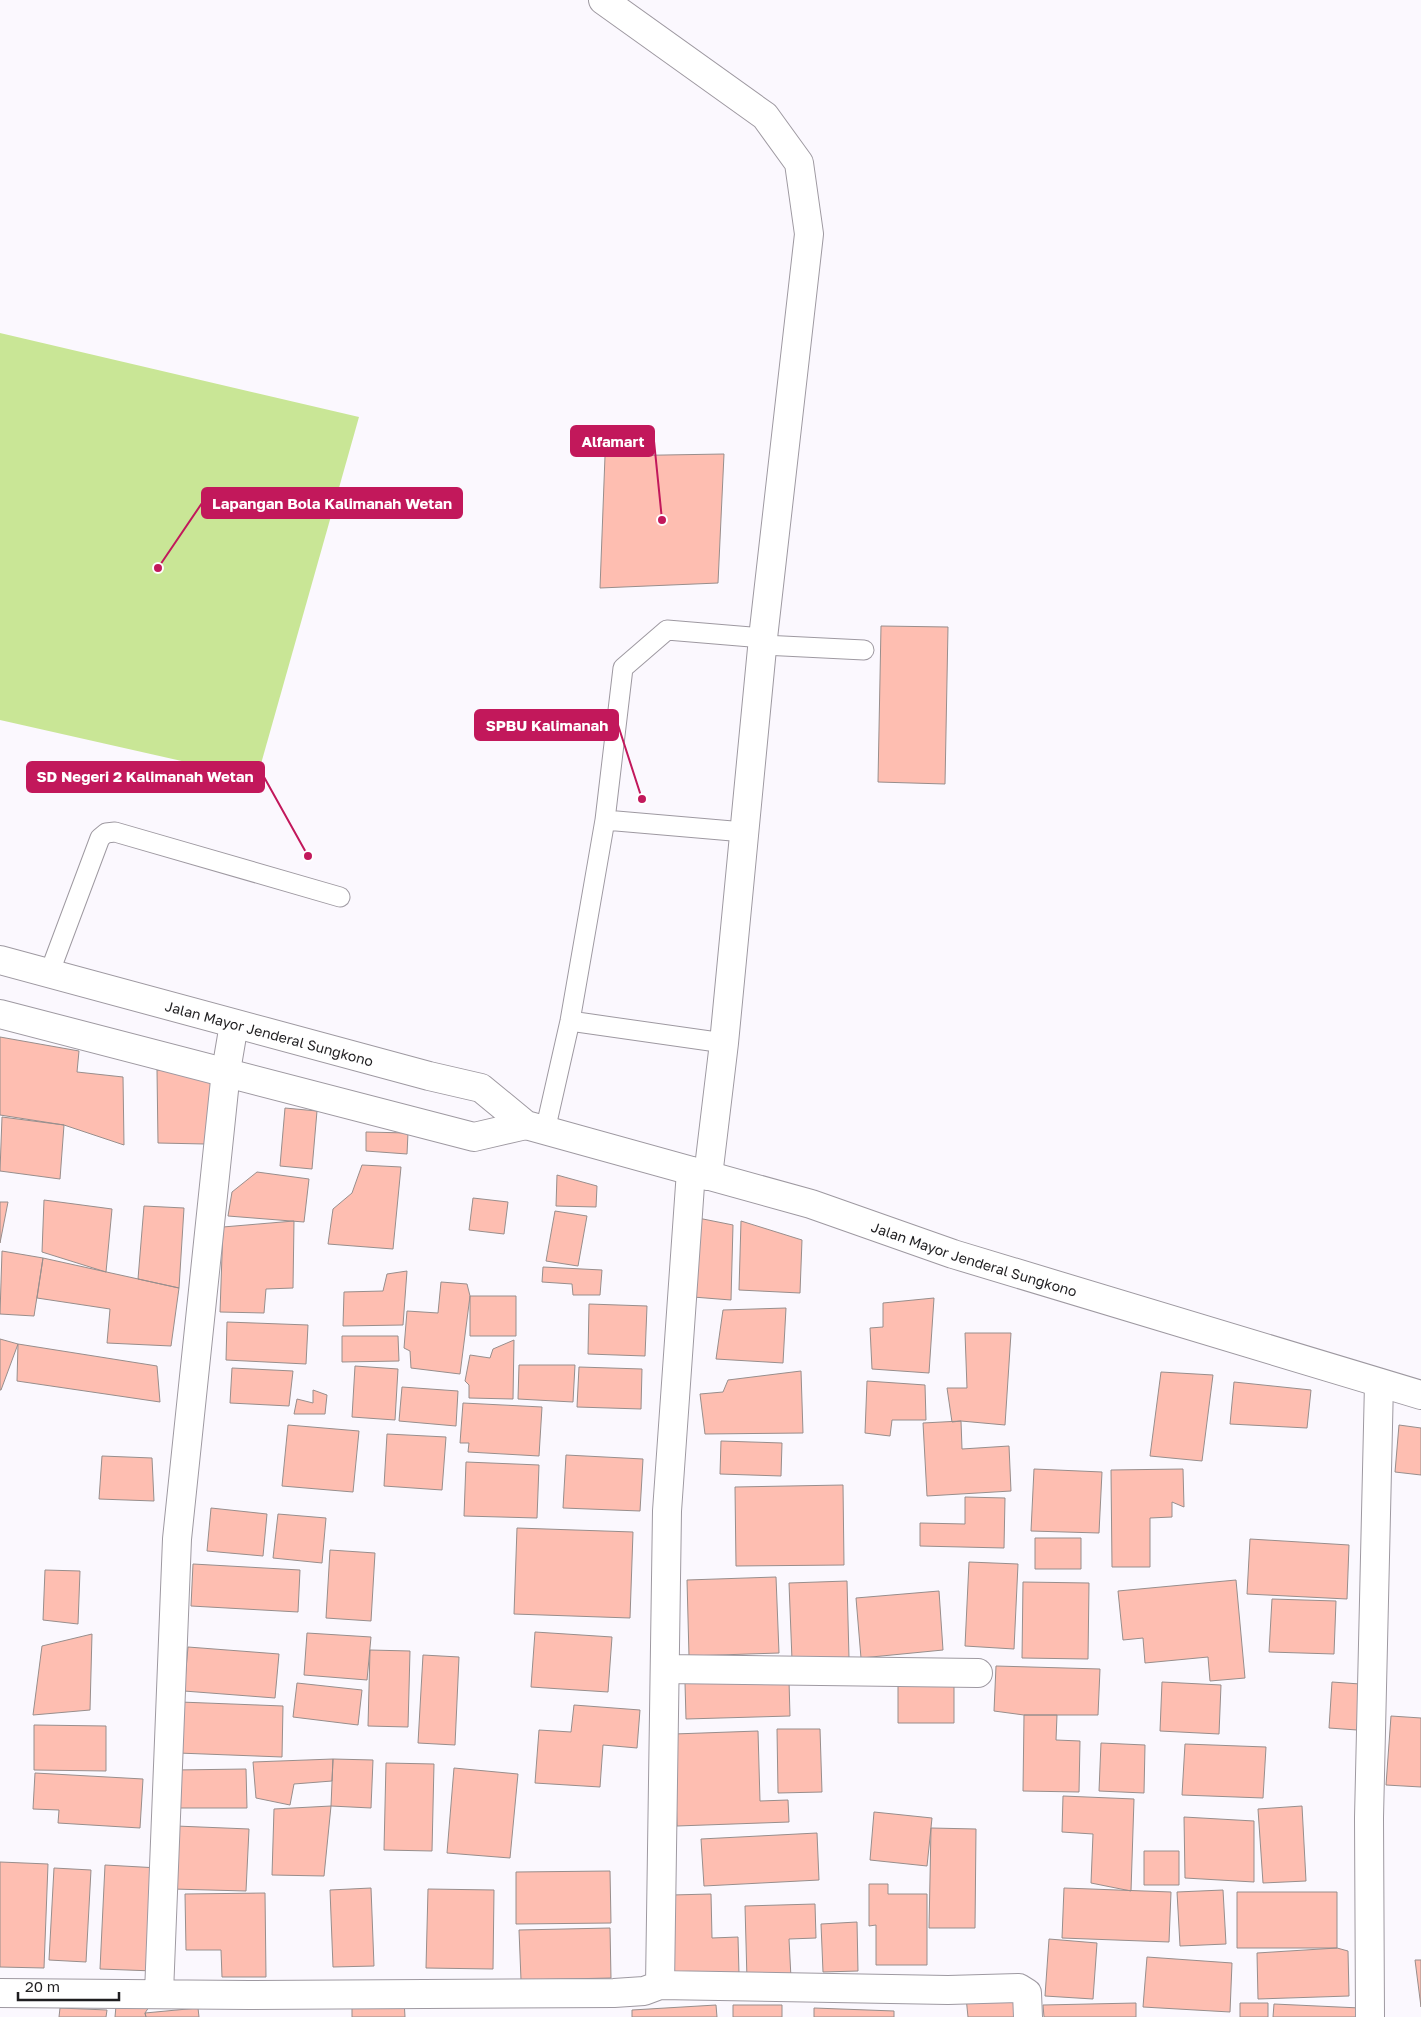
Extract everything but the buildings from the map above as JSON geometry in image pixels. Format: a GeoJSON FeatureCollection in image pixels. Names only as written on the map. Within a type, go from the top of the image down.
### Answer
{"type":"FeatureCollection","features":[{"type":"Feature","properties":{"kind":"street"},"geometry":{"type":"LineString","coordinates":[[603,0],[764,116],[799,163],[809,234],[763,642],[724,1043],[700,1173],[667,1511],[660,1985]]}},
{"type":"Feature","properties":{"kind":"street","name":"Jalan Mayor Jenderal Sungkono"},"geometry":{"type":"LineString","coordinates":[[0,960],[429,1076],[481,1088],[536,1128],[811,1204],[953,1254],[1421,1395]]}},
{"type":"Feature","properties":{"kind":"street","name":"Jalan Mayor Jenderal Sungkono"},"geometry":{"type":"LineString","coordinates":[[0,1014],[226,1071],[474,1137],[536,1128]]}},
{"type":"Feature","properties":{"kind":"street"},"geometry":{"type":"LineString","coordinates":[[159,1993],[177,1539],[226,1071],[234,1024]]}},
{"type":"Feature","properties":{"kind":"street"},"geometry":{"type":"LineString","coordinates":[[1370,2017],[1370,1808],[1379,1383]]}},
{"type":"Feature","properties":{"kind":"street"},"geometry":{"type":"LineString","coordinates":[[665,1669],[978,1673]]}},
{"type":"Feature","properties":{"kind":"street"},"geometry":{"type":"LineString","coordinates":[[0,1993],[159,1993],[250,2006],[615,2005],[660,1985],[948,1990],[1019,1988],[1027,1992],[1028,2017]]}},
{"type":"Feature","properties":{"kind":"lane"},"geometry":{"type":"LineString","coordinates":[[536,1128],[570,1020],[605,820],[623,668],[667,630],[763,642],[864,650]]}},
{"type":"Feature","properties":{"kind":"lane"},"geometry":{"type":"LineString","coordinates":[[605,820],[744,832]]}},
{"type":"Feature","properties":{"kind":"lane"},"geometry":{"type":"LineString","coordinates":[[49,974],[100,838],[106,833],[115,832],[340,897]]}},
{"type":"Feature","properties":{"kind":"lane"},"geometry":{"type":"LineString","coordinates":[[570,1020],[724,1043]]}},
{"type":"Feature","properties":{"kind":"green space"},"geometry":{"type":"Polygon","coordinates":[[[0,333],[359,417],[257,778],[0,720],[0,333]]]}},
{"type":"Feature","properties":{"kind":"place","name":"Alfamart"},"geometry":{"type":"Point","coordinates":[662,520]}},
{"type":"Feature","properties":{"kind":"place","name":"Lapangan Bola Kalimanah Wetan"},"geometry":{"type":"Point","coordinates":[158,568]}},
{"type":"Feature","properties":{"kind":"place","name":"SPBU Kalimanah"},"geometry":{"type":"Point","coordinates":[642,799]}},
{"type":"Feature","properties":{"kind":"place","name":"SD Negeri 2 Kalimanah Wetan"},"geometry":{"type":"Point","coordinates":[308,856]}}]}
